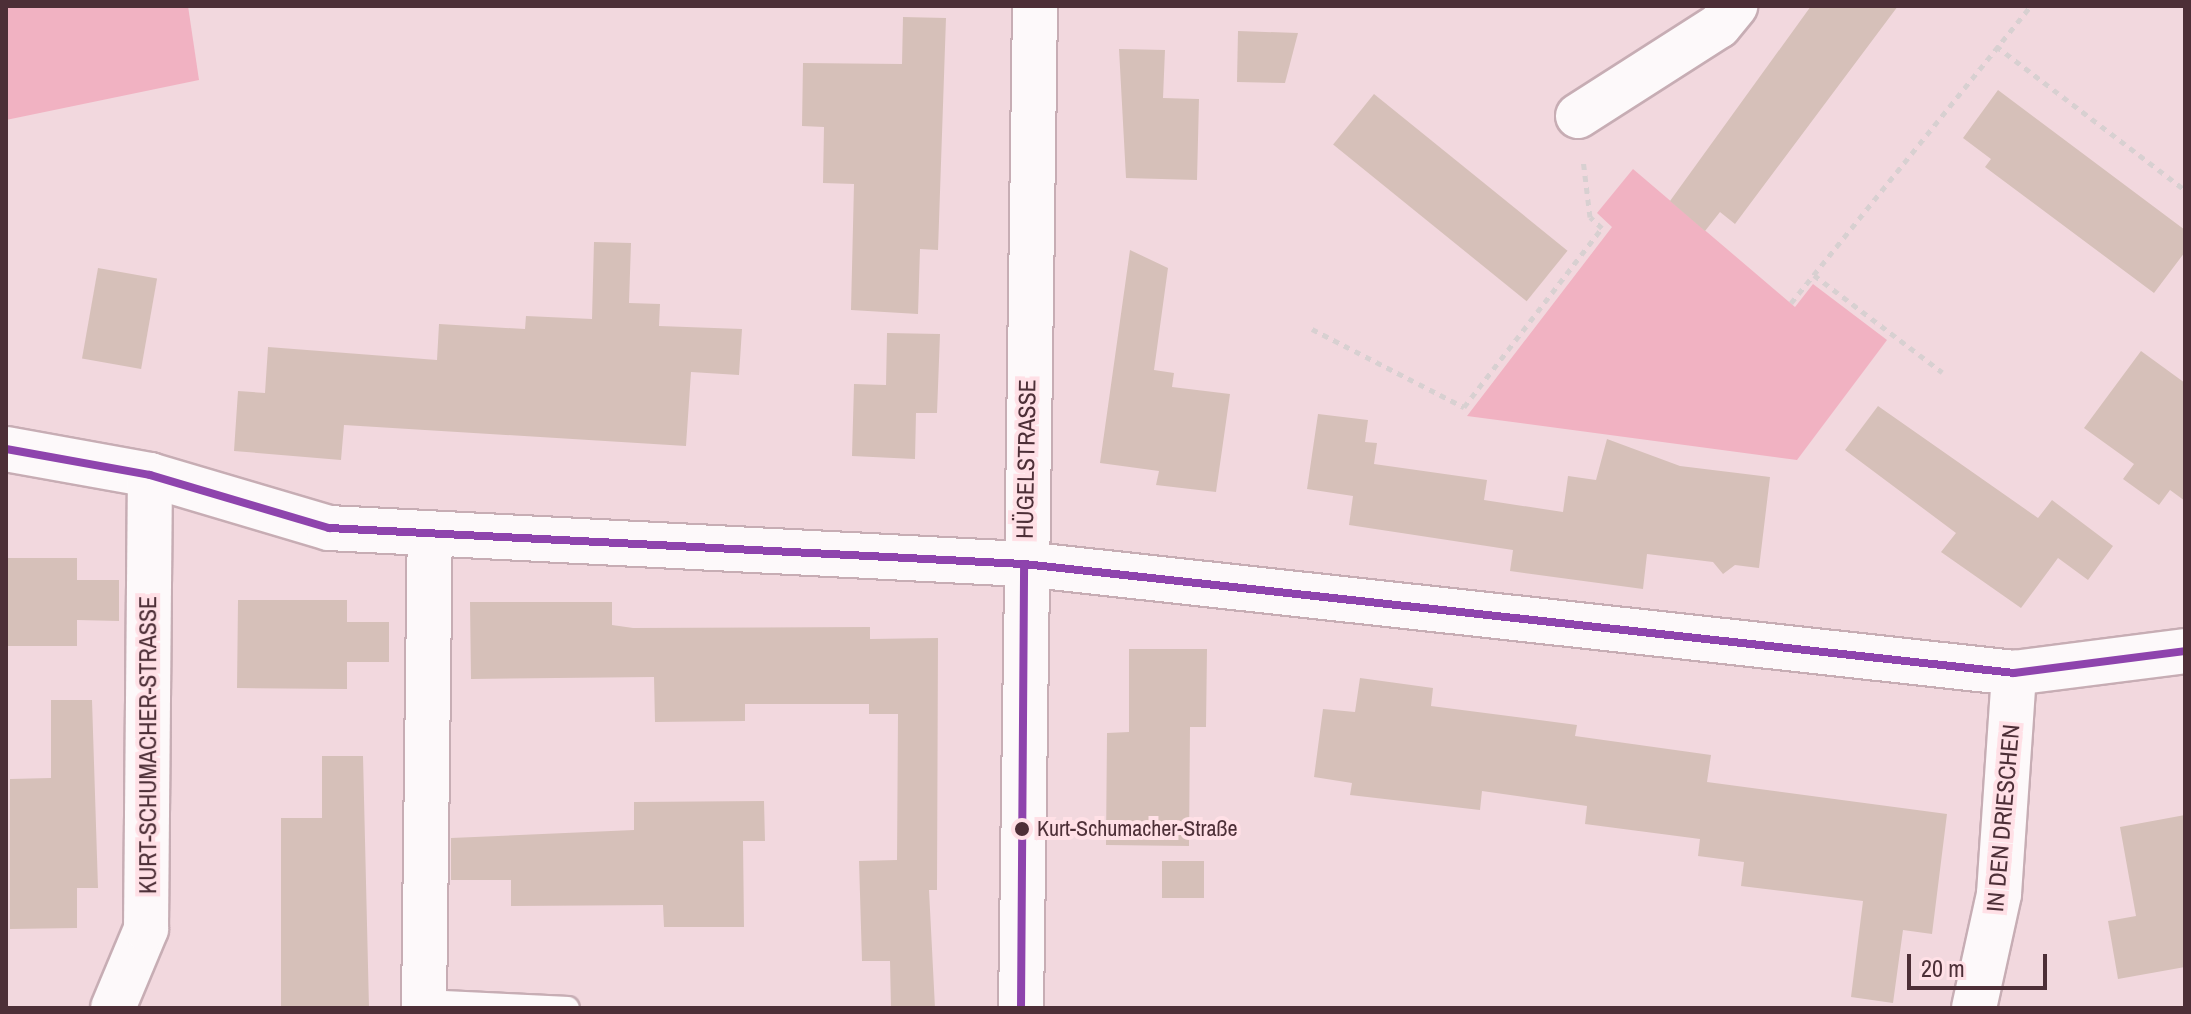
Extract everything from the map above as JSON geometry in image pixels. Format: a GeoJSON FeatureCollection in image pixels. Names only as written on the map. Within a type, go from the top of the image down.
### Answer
{"type":"FeatureCollection","features":[{"type":"Feature","properties":{"kind":"street","name":"HÜGELSTRASSE"},"geometry":{"type":"LineString","coordinates":[[1021,1008],[1024,564],[1035,6]]}},
{"type":"Feature","properties":{"kind":"street"},"geometry":{"type":"LineString","coordinates":[[1578,116],[1719,26],[1735,6]]}},
{"type":"Feature","properties":{"kind":"street"},"geometry":{"type":"LineString","coordinates":[[6,449],[150,475],[329,528],[1024,564],[2014,673],[2185,651]]}},
{"type":"Feature","properties":{"kind":"street","name":"KURT-SCHUMACHER-STRASSE"},"geometry":{"type":"LineString","coordinates":[[113,1008],[146,929],[150,475]]}},
{"type":"Feature","properties":{"kind":"street"},"geometry":{"type":"LineString","coordinates":[[424,1005],[430,535]]}},
{"type":"Feature","properties":{"kind":"street","name":"IN DEN DRIESCHEN"},"geometry":{"type":"LineString","coordinates":[[1974,1008],[1999,894],[2014,673]]}},
{"type":"Feature","properties":{"kind":"lane"},"geometry":{"type":"LineString","coordinates":[[424,1005],[568,1008]]}},
{"type":"Feature","properties":{"kind":"path"},"geometry":{"type":"LineString","coordinates":[[1791,303],[2031,6]]}},
{"type":"Feature","properties":{"kind":"path"},"geometry":{"type":"LineString","coordinates":[[1996,46],[2185,190]]}},
{"type":"Feature","properties":{"kind":"path"},"geometry":{"type":"LineString","coordinates":[[1312,329],[1464,407],[1602,228],[1590,217],[1578,116]]}},
{"type":"Feature","properties":{"kind":"path"},"geometry":{"type":"LineString","coordinates":[[1814,275],[1942,372]]}},
{"type":"Feature","properties":{"kind":"shaded area"},"geometry":{"type":"Polygon","coordinates":[[[6,6],[188,6],[199,80],[6,120],[6,6]]]}},
{"type":"Feature","properties":{"kind":"shaded area"},"geometry":{"type":"Polygon","coordinates":[[[1633,169],[1795,307],[1813,284],[1887,340],[1797,460],[1467,416],[1612,227],[1597,213],[1633,169]]]}},
{"type":"Feature","properties":{"kind":"building"},"geometry":{"type":"Polygon","coordinates":[[[1811,6],[1898,6],[1735,224],[1720,212],[1705,231],[1670,201],[1811,6]]]}},
{"type":"Feature","properties":{"kind":"building"},"geometry":{"type":"Polygon","coordinates":[[[903,17],[946,18],[938,250],[920,249],[918,314],[851,310],[854,184],[823,183],[824,127],[802,126],[803,63],[902,64],[903,17]]]}},
{"type":"Feature","properties":{"kind":"building"},"geometry":{"type":"Polygon","coordinates":[[[1238,31],[1298,33],[1285,83],[1237,82],[1238,31]]]}},
{"type":"Feature","properties":{"kind":"building"},"geometry":{"type":"Polygon","coordinates":[[[1119,49],[1165,50],[1163,98],[1199,99],[1197,180],[1126,178],[1119,49]]]}},
{"type":"Feature","properties":{"kind":"building"},"geometry":{"type":"Polygon","coordinates":[[[1998,90],[2185,230],[2185,252],[2154,293],[1985,167],[1991,159],[1963,138],[1998,90]]]}},
{"type":"Feature","properties":{"kind":"building"},"geometry":{"type":"Polygon","coordinates":[[[1374,94],[1568,251],[1527,301],[1333,145],[1374,94]]]}},
{"type":"Feature","properties":{"kind":"building"},"geometry":{"type":"Polygon","coordinates":[[[594,242],[631,243],[629,303],[660,304],[659,326],[742,329],[739,375],[691,372],[686,446],[344,425],[341,460],[234,451],[238,391],[265,393],[268,347],[437,360],[439,324],[525,329],[526,316],[592,319],[594,242]]]}},
{"type":"Feature","properties":{"kind":"building"},"geometry":{"type":"Polygon","coordinates":[[[1130,250],[1168,268],[1154,370],[1174,373],[1172,387],[1230,394],[1216,492],[1156,485],[1159,471],[1100,463],[1130,250]]]}},
{"type":"Feature","properties":{"kind":"building"},"geometry":{"type":"Polygon","coordinates":[[[98,268],[157,278],[141,369],[82,359],[98,268]]]}},
{"type":"Feature","properties":{"kind":"building"},"geometry":{"type":"Polygon","coordinates":[[[887,333],[940,334],[937,413],[916,413],[915,459],[852,456],[854,384],[886,385],[887,333]]]}},
{"type":"Feature","properties":{"kind":"building"},"geometry":{"type":"Polygon","coordinates":[[[2141,351],[2185,383],[2185,501],[2170,490],[2159,505],[2123,479],[2134,464],[2084,428],[2141,351]]]}},
{"type":"Feature","properties":{"kind":"building"},"geometry":{"type":"Polygon","coordinates":[[[1878,406],[2038,518],[2052,500],[2113,546],[2088,580],[2058,558],[2021,608],[1941,552],[1956,533],[1845,450],[1878,406]]]}},
{"type":"Feature","properties":{"kind":"building"},"geometry":{"type":"Polygon","coordinates":[[[1318,414],[1368,420],[1365,442],[1377,443],[1374,464],[1487,480],[1484,500],[1563,512],[1568,476],[1596,480],[1607,439],[1680,466],[1770,477],[1759,568],[1735,565],[1723,574],[1713,562],[1647,554],[1643,589],[1510,571],[1513,550],[1349,525],[1353,496],[1307,489],[1318,414]]]}},
{"type":"Feature","properties":{"kind":"building"},"geometry":{"type":"Polygon","coordinates":[[[6,558],[77,558],[77,580],[119,580],[119,621],[77,620],[77,646],[6,646],[6,558]]]}},
{"type":"Feature","properties":{"kind":"building"},"geometry":{"type":"Polygon","coordinates":[[[238,600],[347,600],[347,622],[389,622],[389,662],[347,662],[347,689],[237,688],[238,600]]]}},
{"type":"Feature","properties":{"kind":"building"},"geometry":{"type":"Polygon","coordinates":[[[470,602],[612,602],[612,625],[633,628],[870,627],[870,639],[938,638],[937,890],[929,890],[935,1008],[891,1008],[890,961],[862,961],[859,861],[897,860],[898,714],[869,714],[869,704],[745,704],[745,721],[655,722],[654,677],[471,679],[470,602]]]}},
{"type":"Feature","properties":{"kind":"building"},"geometry":{"type":"Polygon","coordinates":[[[1129,649],[1207,649],[1206,727],[1190,727],[1189,846],[1106,845],[1107,733],[1129,732],[1129,649]]]}},
{"type":"Feature","properties":{"kind":"building"},"geometry":{"type":"Polygon","coordinates":[[[1360,678],[1433,688],[1431,706],[1577,725],[1575,736],[1711,755],[1707,782],[1947,814],[1932,934],[1903,930],[1893,1003],[1851,997],[1863,901],[1741,886],[1744,862],[1698,856],[1700,839],[1585,824],[1587,806],[1482,791],[1480,810],[1350,795],[1352,783],[1314,777],[1323,709],[1355,712],[1360,678]]]}},
{"type":"Feature","properties":{"kind":"building"},"geometry":{"type":"Polygon","coordinates":[[[51,700],[92,700],[98,888],[77,888],[77,928],[10,929],[10,779],[51,778],[51,700]]]}},
{"type":"Feature","properties":{"kind":"building"},"geometry":{"type":"Polygon","coordinates":[[[322,756],[363,756],[369,1008],[281,1008],[281,818],[322,818],[322,756]]]}},
{"type":"Feature","properties":{"kind":"building"},"geometry":{"type":"Polygon","coordinates":[[[764,801],[765,841],[743,841],[744,927],[664,927],[663,905],[511,906],[511,880],[451,880],[451,838],[634,830],[634,802],[764,801]]]}},
{"type":"Feature","properties":{"kind":"building"},"geometry":{"type":"Polygon","coordinates":[[[2185,815],[2185,967],[2118,979],[2108,921],[2136,916],[2120,827],[2185,815]]]}},
{"type":"Feature","properties":{"kind":"building"},"geometry":{"type":"Polygon","coordinates":[[[1162,861],[1204,861],[1204,898],[1162,898],[1162,861]]]}},
{"type":"Feature","properties":{"kind":"transit line"},"geometry":{"type":"LineString","coordinates":[[6,449],[150,475],[329,528],[1024,564],[2014,673],[2185,651]]}},
{"type":"Feature","properties":{"kind":"transit line"},"geometry":{"type":"LineString","coordinates":[[1021,1008],[1024,564]]}},
{"type":"Feature","properties":{"kind":"place","name":"Kurt-Schumacher-Straße"},"geometry":{"type":"Point","coordinates":[1022,829]}}]}
